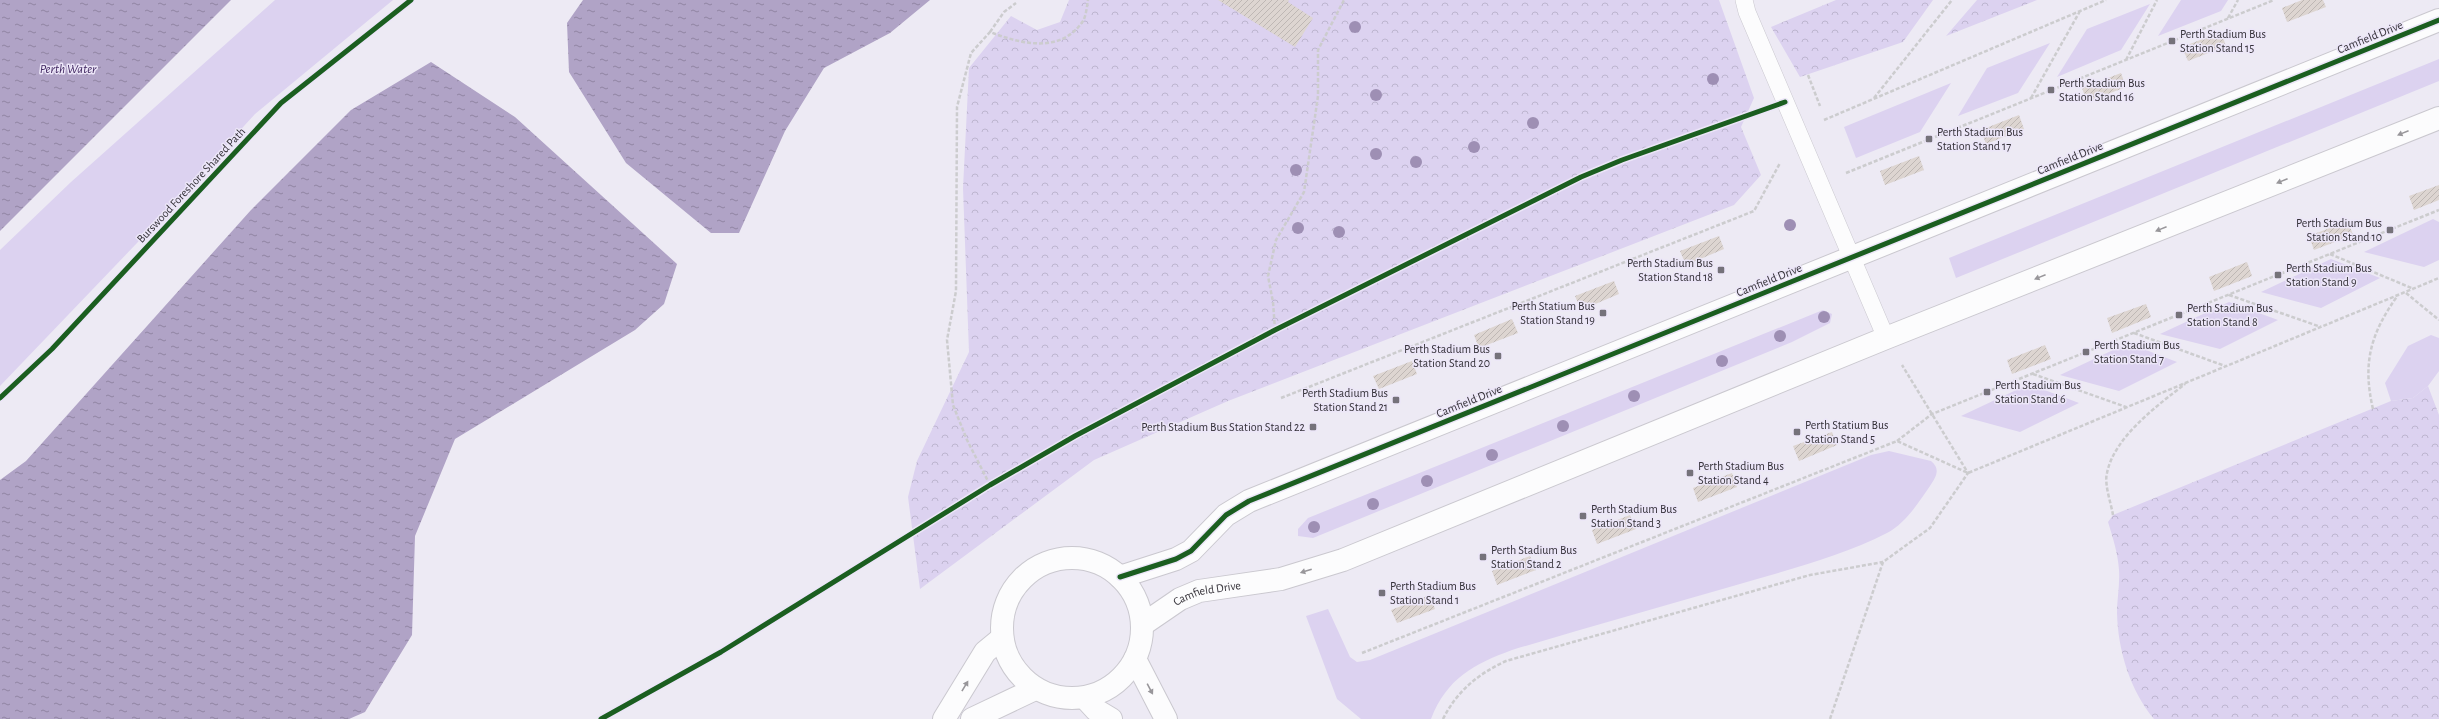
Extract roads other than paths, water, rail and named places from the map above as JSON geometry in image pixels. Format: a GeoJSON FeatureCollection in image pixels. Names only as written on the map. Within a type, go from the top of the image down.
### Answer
{"type":"FeatureCollection","features":[{"type":"Feature","properties":{"kind":"street","name":"Camfield Drive"},"geometry":{"type":"LineString","coordinates":[[1120,577],[1176,559],[1190,551],[1226,515],[1249,501],[2439,20]]}},
{"type":"Feature","properties":{"kind":"street","name":"Camfield Drive"},"geometry":{"type":"LineString","coordinates":[[1142,625],[1180,599],[1199,591],[1281,579],[1343,560],[1886,338],[2439,118]]}},
{"type":"Feature","properties":{"kind":"street"},"geometry":{"type":"LineString","coordinates":[[1060,558],[1081,558],[1102,564],[1120,577],[1134,596],[1139,607],[1142,625],[1141,643],[1135,659],[1123,677],[1105,691],[1085,698],[1068,698],[1050,696],[1035,689],[1019,675],[1007,658],[1002,638],[1002,616],[1009,595],[1022,578],[1039,565],[1060,558]]}},
{"type":"Feature","properties":{"kind":"street"},"geometry":{"type":"LineString","coordinates":[[944,719],[985,652],[1002,638]]}},
{"type":"Feature","properties":{"kind":"street"},"geometry":{"type":"LineString","coordinates":[[1135,659],[1166,719]]}},
{"type":"Feature","properties":{"kind":"street"},"geometry":{"type":"LineString","coordinates":[[972,719],[1035,689]]}},
{"type":"Feature","properties":{"kind":"street"},"geometry":{"type":"LineString","coordinates":[[1085,698],[1096,710],[1111,719]]}},
{"type":"Feature","properties":{"kind":"lane"},"geometry":{"type":"LineString","coordinates":[[1744,0],[1747,12],[1886,338]]}},
{"type":"Feature","properties":{"kind":"water","name":"Perth Water"},"geometry":{"type":"Polygon","coordinates":[[[0,0],[231,0],[0,231],[0,0]]]}},
{"type":"Feature","properties":{"kind":"water"},"geometry":{"type":"Polygon","coordinates":[[[583,0],[930,0],[890,33],[824,68],[785,131],[739,233],[711,233],[626,163],[569,72],[567,23],[583,0]]]}},
{"type":"Feature","properties":{"kind":"water"},"geometry":{"type":"Polygon","coordinates":[[[431,62],[515,117],[677,264],[664,304],[635,330],[455,439],[415,536],[412,635],[365,712],[349,719],[0,719],[0,480],[26,461],[251,210],[351,110],[431,62]]]}},
{"type":"Feature","properties":{"kind":"place","name":"Perth Stadium Bus Station Stand 15"},"geometry":{"type":"Point","coordinates":[2172,41]}},
{"type":"Feature","properties":{"kind":"place","name":"Perth Stadium Bus Station Stand 16"},"geometry":{"type":"Point","coordinates":[2051,90]}},
{"type":"Feature","properties":{"kind":"place","name":"Perth Stadium Bus Station Stand 17"},"geometry":{"type":"Point","coordinates":[1929,139]}},
{"type":"Feature","properties":{"kind":"place","name":"Perth Stadium Bus Station Stand 10"},"geometry":{"type":"Point","coordinates":[2390,230]}},
{"type":"Feature","properties":{"kind":"place","name":"Perth Stadium Bus Station Stand 18"},"geometry":{"type":"Point","coordinates":[1721,270]}},
{"type":"Feature","properties":{"kind":"place","name":"Perth Stadium Bus Station Stand 9"},"geometry":{"type":"Point","coordinates":[2278,275]}},
{"type":"Feature","properties":{"kind":"place","name":"Perth Statium Bus Station Stand 19"},"geometry":{"type":"Point","coordinates":[1603,313]}},
{"type":"Feature","properties":{"kind":"place","name":"Perth Stadium Bus Station Stand 8"},"geometry":{"type":"Point","coordinates":[2179,315]}},
{"type":"Feature","properties":{"kind":"place","name":"Perth Stadium Bus Station Stand 7"},"geometry":{"type":"Point","coordinates":[2086,352]}},
{"type":"Feature","properties":{"kind":"place","name":"Perth Stadium Bus Station Stand 20"},"geometry":{"type":"Point","coordinates":[1498,356]}},
{"type":"Feature","properties":{"kind":"place","name":"Perth Stadium Bus Station Stand 6"},"geometry":{"type":"Point","coordinates":[1987,392]}},
{"type":"Feature","properties":{"kind":"place","name":"Perth Stadium Bus Station Stand 21"},"geometry":{"type":"Point","coordinates":[1396,400]}},
{"type":"Feature","properties":{"kind":"place","name":"Perth Stadium Bus Station Stand 22"},"geometry":{"type":"Point","coordinates":[1313,427]}},
{"type":"Feature","properties":{"kind":"place","name":"Perth Statium Bus Station Stand 5"},"geometry":{"type":"Point","coordinates":[1797,432]}},
{"type":"Feature","properties":{"kind":"place","name":"Perth Stadium Bus Station Stand 4"},"geometry":{"type":"Point","coordinates":[1690,473]}},
{"type":"Feature","properties":{"kind":"place","name":"Perth Stadium Bus Station Stand 3"},"geometry":{"type":"Point","coordinates":[1583,516]}},
{"type":"Feature","properties":{"kind":"place","name":"Perth Stadium Bus Station Stand 2"},"geometry":{"type":"Point","coordinates":[1483,557]}},
{"type":"Feature","properties":{"kind":"place","name":"Perth Stadium Bus Station Stand 1"},"geometry":{"type":"Point","coordinates":[1382,593]}}]}
